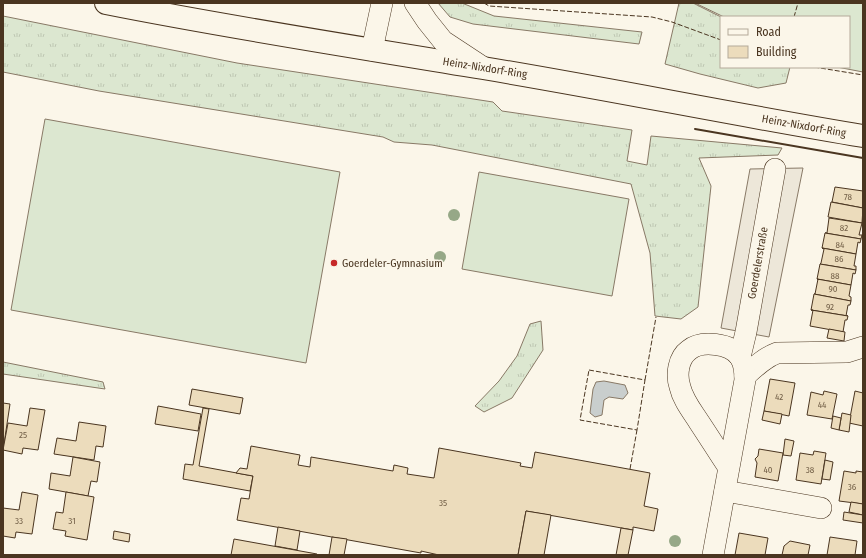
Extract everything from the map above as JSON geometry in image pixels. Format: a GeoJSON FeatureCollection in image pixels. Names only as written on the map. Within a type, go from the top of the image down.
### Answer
{"type":"FeatureCollection","features":[{"type":"Feature","properties":{"kind":"main road","name":"Heinz-Nixdorf-Ring"},"geometry":{"type":"LineString","coordinates":[[106,3],[372,50],[484,68],[863,136]]}},
{"type":"Feature","properties":{"kind":"street"},"geometry":{"type":"LineString","coordinates":[[372,50],[382,3]]}},
{"type":"Feature","properties":{"kind":"street"},"geometry":{"type":"LineString","coordinates":[[415,3],[443,41],[484,68]]}},
{"type":"Feature","properties":{"kind":"street","name":"Goerdelerstraße"},"geometry":{"type":"LineString","coordinates":[[713,555],[729,468],[746,332],[775,168]]}},
{"type":"Feature","properties":{"kind":"street"},"geometry":{"type":"LineString","coordinates":[[729,468],[685,400],[680,387],[678,371],[680,362],[689,350],[704,344],[720,345],[735,352],[742,366],[758,364],[771,355],[777,353],[847,352],[863,347]]}},
{"type":"Feature","properties":{"kind":"street"},"geometry":{"type":"LineString","coordinates":[[725,491],[821,508]]}},
{"type":"Feature","properties":{"kind":"green space"},"geometry":{"type":"Polygon","coordinates":[[[438,3],[462,3],[494,16],[642,32],[639,44],[473,24],[450,17],[438,3]]]}},
{"type":"Feature","properties":{"kind":"green space"},"geometry":{"type":"Polygon","coordinates":[[[679,3],[693,3],[720,16],[720,68],[790,68],[786,83],[758,88],[665,64],[679,3]]]}},
{"type":"Feature","properties":{"kind":"green space"},"geometry":{"type":"Polygon","coordinates":[[[695,3],[863,3],[863,72],[842,68],[850,68],[850,16],[722,16],[695,3]]]}},
{"type":"Feature","properties":{"kind":"green space"},"geometry":{"type":"Polygon","coordinates":[[[3,16],[237,63],[493,102],[502,111],[632,130],[627,161],[647,165],[651,136],[782,148],[778,155],[699,158],[711,186],[698,307],[681,319],[655,316],[650,253],[631,184],[432,145],[394,142],[383,137],[99,91],[3,72],[3,16]]]}},
{"type":"Feature","properties":{"kind":"green space"},"geometry":{"type":"Polygon","coordinates":[[[45,119],[340,172],[306,363],[11,310],[45,119]]]}},
{"type":"Feature","properties":{"kind":"green space"},"geometry":{"type":"Polygon","coordinates":[[[479,172],[629,199],[612,296],[462,269],[479,172]]]}},
{"type":"Feature","properties":{"kind":"green space"},"geometry":{"type":"Polygon","coordinates":[[[541,321],[543,350],[512,398],[484,412],[475,406],[499,381],[517,356],[530,324],[541,321]]]}},
{"type":"Feature","properties":{"kind":"green space"},"geometry":{"type":"Polygon","coordinates":[[[3,362],[103,382],[105,389],[3,374],[3,362]]]}},
{"type":"Feature","properties":{"kind":"shaded area"},"geometry":{"type":"Polygon","coordinates":[[[803,168],[769,337],[721,328],[750,169],[803,168]]]}},
{"type":"Feature","properties":{"kind":"shaded area"},"geometry":{"type":"Polygon","coordinates":[[[604,381],[625,385],[628,393],[623,399],[609,397],[604,400],[602,415],[595,417],[590,413],[593,389],[596,382],[604,381]]]}},
{"type":"Feature","properties":{"kind":"building"},"geometry":{"type":"Polygon","coordinates":[[[835,187],[863,191],[863,208],[832,202],[835,187]]]}},
{"type":"Feature","properties":{"kind":"building"},"geometry":{"type":"Polygon","coordinates":[[[831,202],[863,208],[862,223],[828,217],[831,202]]]}},
{"type":"Feature","properties":{"kind":"building"},"geometry":{"type":"Polygon","coordinates":[[[829,218],[862,223],[859,235],[862,235],[861,239],[825,233],[827,233],[829,218]]]}},
{"type":"Feature","properties":{"kind":"building"},"geometry":{"type":"Polygon","coordinates":[[[825,233],[861,239],[860,243],[858,242],[856,254],[822,248],[825,233]]]}},
{"type":"Feature","properties":{"kind":"building"},"geometry":{"type":"Polygon","coordinates":[[[822,248],[856,254],[854,266],[856,266],[856,270],[820,264],[824,249],[822,248]]]}},
{"type":"Feature","properties":{"kind":"building"},"geometry":{"type":"Polygon","coordinates":[[[820,264],[856,270],[855,274],[853,273],[851,285],[817,279],[820,264]]]}},
{"type":"Feature","properties":{"kind":"building"},"geometry":{"type":"Polygon","coordinates":[[[818,279],[851,285],[849,296],[851,297],[851,301],[814,294],[818,279]]]}},
{"type":"Feature","properties":{"kind":"building"},"geometry":{"type":"Polygon","coordinates":[[[814,294],[851,301],[850,305],[848,305],[846,316],[811,310],[814,294]]]}},
{"type":"Feature","properties":{"kind":"building"},"geometry":{"type":"Polygon","coordinates":[[[813,310],[848,316],[847,320],[845,320],[843,332],[810,326],[813,310]]]}},
{"type":"Feature","properties":{"kind":"building"},"geometry":{"type":"Polygon","coordinates":[[[829,329],[845,332],[844,341],[827,338],[829,329]]]}},
{"type":"Feature","properties":{"kind":"building"},"geometry":{"type":"Polygon","coordinates":[[[770,379],[795,383],[789,416],[764,411],[770,379]]]}},
{"type":"Feature","properties":{"kind":"building"},"geometry":{"type":"Polygon","coordinates":[[[192,389],[243,398],[240,414],[189,405],[192,389]]]}},
{"type":"Feature","properties":{"kind":"building"},"geometry":{"type":"Polygon","coordinates":[[[824,391],[837,394],[832,419],[807,415],[811,392],[823,395],[824,391]]]}},
{"type":"Feature","properties":{"kind":"building"},"geometry":{"type":"Polygon","coordinates":[[[855,391],[863,393],[863,426],[849,423],[855,391]]]}},
{"type":"Feature","properties":{"kind":"building"},"geometry":{"type":"Polygon","coordinates":[[[3,403],[10,404],[4,444],[3,444],[3,403]]]}},
{"type":"Feature","properties":{"kind":"building"},"geometry":{"type":"Polygon","coordinates":[[[158,406],[201,414],[198,431],[155,424],[158,406]]]}},
{"type":"Feature","properties":{"kind":"building"},"geometry":{"type":"Polygon","coordinates":[[[30,408],[45,410],[38,450],[23,448],[22,454],[3,450],[8,423],[27,426],[30,408]]]}},
{"type":"Feature","properties":{"kind":"building"},"geometry":{"type":"Polygon","coordinates":[[[203,408],[209,409],[199,466],[253,476],[250,491],[183,479],[185,464],[193,465],[203,408]]]}},
{"type":"Feature","properties":{"kind":"building"},"geometry":{"type":"Polygon","coordinates":[[[764,411],[782,414],[780,424],[762,420],[764,411]]]}},
{"type":"Feature","properties":{"kind":"building"},"geometry":{"type":"Polygon","coordinates":[[[842,413],[851,415],[849,432],[839,430],[842,413]]]}},
{"type":"Feature","properties":{"kind":"building"},"geometry":{"type":"Polygon","coordinates":[[[833,416],[841,418],[839,430],[831,428],[833,416]]]}},
{"type":"Feature","properties":{"kind":"building"},"geometry":{"type":"Polygon","coordinates":[[[79,422],[106,426],[103,447],[96,446],[94,460],[54,454],[57,438],[76,441],[79,422]]]}},
{"type":"Feature","properties":{"kind":"building"},"geometry":{"type":"Polygon","coordinates":[[[785,439],[794,441],[791,456],[783,455],[785,439]]]}},
{"type":"Feature","properties":{"kind":"building"},"geometry":{"type":"Polygon","coordinates":[[[251,446],[300,455],[298,465],[310,467],[311,457],[393,471],[394,465],[408,468],[407,474],[434,478],[439,448],[521,463],[520,466],[532,468],[535,452],[650,473],[644,506],[658,509],[654,531],[633,527],[633,530],[526,511],[518,555],[439,555],[237,520],[241,498],[249,499],[253,476],[236,473],[240,468],[247,469],[251,446]]]}},
{"type":"Feature","properties":{"kind":"building"},"geometry":{"type":"Polygon","coordinates":[[[759,449],[783,453],[778,481],[755,477],[757,463],[755,459],[758,456],[759,449]]]}},
{"type":"Feature","properties":{"kind":"building"},"geometry":{"type":"Polygon","coordinates":[[[814,451],[826,453],[821,484],[796,480],[800,453],[813,455],[814,451]]]}},
{"type":"Feature","properties":{"kind":"building"},"geometry":{"type":"Polygon","coordinates":[[[73,457],[100,462],[97,482],[91,481],[88,496],[49,489],[51,473],[70,476],[73,457]]]}},
{"type":"Feature","properties":{"kind":"building"},"geometry":{"type":"Polygon","coordinates":[[[825,460],[833,462],[830,480],[822,479],[825,460]]]}},
{"type":"Feature","properties":{"kind":"building"},"geometry":{"type":"Polygon","coordinates":[[[844,471],[856,473],[856,471],[863,472],[863,504],[839,501],[844,471]]]}},
{"type":"Feature","properties":{"kind":"building"},"geometry":{"type":"Polygon","coordinates":[[[22,492],[38,495],[32,534],[16,532],[15,538],[3,536],[3,508],[19,510],[22,492]]]}},
{"type":"Feature","properties":{"kind":"building"},"geometry":{"type":"Polygon","coordinates":[[[66,492],[94,497],[87,540],[65,536],[66,531],[53,529],[56,512],[63,513],[66,492]]]}},
{"type":"Feature","properties":{"kind":"building"},"geometry":{"type":"Polygon","coordinates":[[[851,502],[863,504],[863,515],[849,512],[851,502]]]}},
{"type":"Feature","properties":{"kind":"building"},"geometry":{"type":"Polygon","coordinates":[[[526,511],[551,515],[544,555],[518,555],[526,511]]]}},
{"type":"Feature","properties":{"kind":"building"},"geometry":{"type":"Polygon","coordinates":[[[844,512],[863,515],[863,523],[843,520],[844,512]]]}},
{"type":"Feature","properties":{"kind":"building"},"geometry":{"type":"Polygon","coordinates":[[[278,527],[300,531],[297,550],[275,546],[278,527]]]}},
{"type":"Feature","properties":{"kind":"building"},"geometry":{"type":"Polygon","coordinates":[[[621,528],[633,530],[628,555],[616,555],[621,528]]]}},
{"type":"Feature","properties":{"kind":"building"},"geometry":{"type":"Polygon","coordinates":[[[114,531],[130,534],[129,542],[113,539],[114,531]]]}},
{"type":"Feature","properties":{"kind":"building"},"geometry":{"type":"Polygon","coordinates":[[[739,533],[768,538],[765,555],[735,555],[739,533]]]}},
{"type":"Feature","properties":{"kind":"building"},"geometry":{"type":"Polygon","coordinates":[[[332,537],[347,539],[344,555],[329,555],[332,537]]]}},
{"type":"Feature","properties":{"kind":"building"},"geometry":{"type":"Polygon","coordinates":[[[830,537],[857,541],[855,555],[827,555],[830,537]]]}},
{"type":"Feature","properties":{"kind":"building"},"geometry":{"type":"Polygon","coordinates":[[[234,539],[317,554],[231,555],[234,539]]]}},
{"type":"Feature","properties":{"kind":"building"},"geometry":{"type":"Polygon","coordinates":[[[790,541],[810,545],[808,555],[782,555],[784,546],[790,541]]]}},
{"type":"Feature","properties":{"kind":"fence"},"geometry":{"type":"LineString","coordinates":[[484,3],[489,6],[652,17],[672,22],[720,40]]}},
{"type":"Feature","properties":{"kind":"fence"},"geometry":{"type":"LineString","coordinates":[[794,16],[798,3]]}},
{"type":"Feature","properties":{"kind":"fence"},"geometry":{"type":"LineString","coordinates":[[820,68],[863,75]]}},
{"type":"Feature","properties":{"kind":"fence"},"geometry":{"type":"LineString","coordinates":[[645,380],[656,317]]}},
{"type":"Feature","properties":{"kind":"fence"},"geometry":{"type":"LineString","coordinates":[[589,370],[645,380],[637,430],[580,420],[589,370]]}},
{"type":"Feature","properties":{"kind":"fence"},"geometry":{"type":"LineString","coordinates":[[630,469],[637,430]]}},
{"type":"Feature","properties":{"kind":"wall"},"geometry":{"type":"LineString","coordinates":[[695,129],[863,158]]}},
{"type":"Feature","properties":{"kind":"place","name":"Goerdeler-Gymnasium"},"geometry":{"type":"Point","coordinates":[334,263]}}]}
